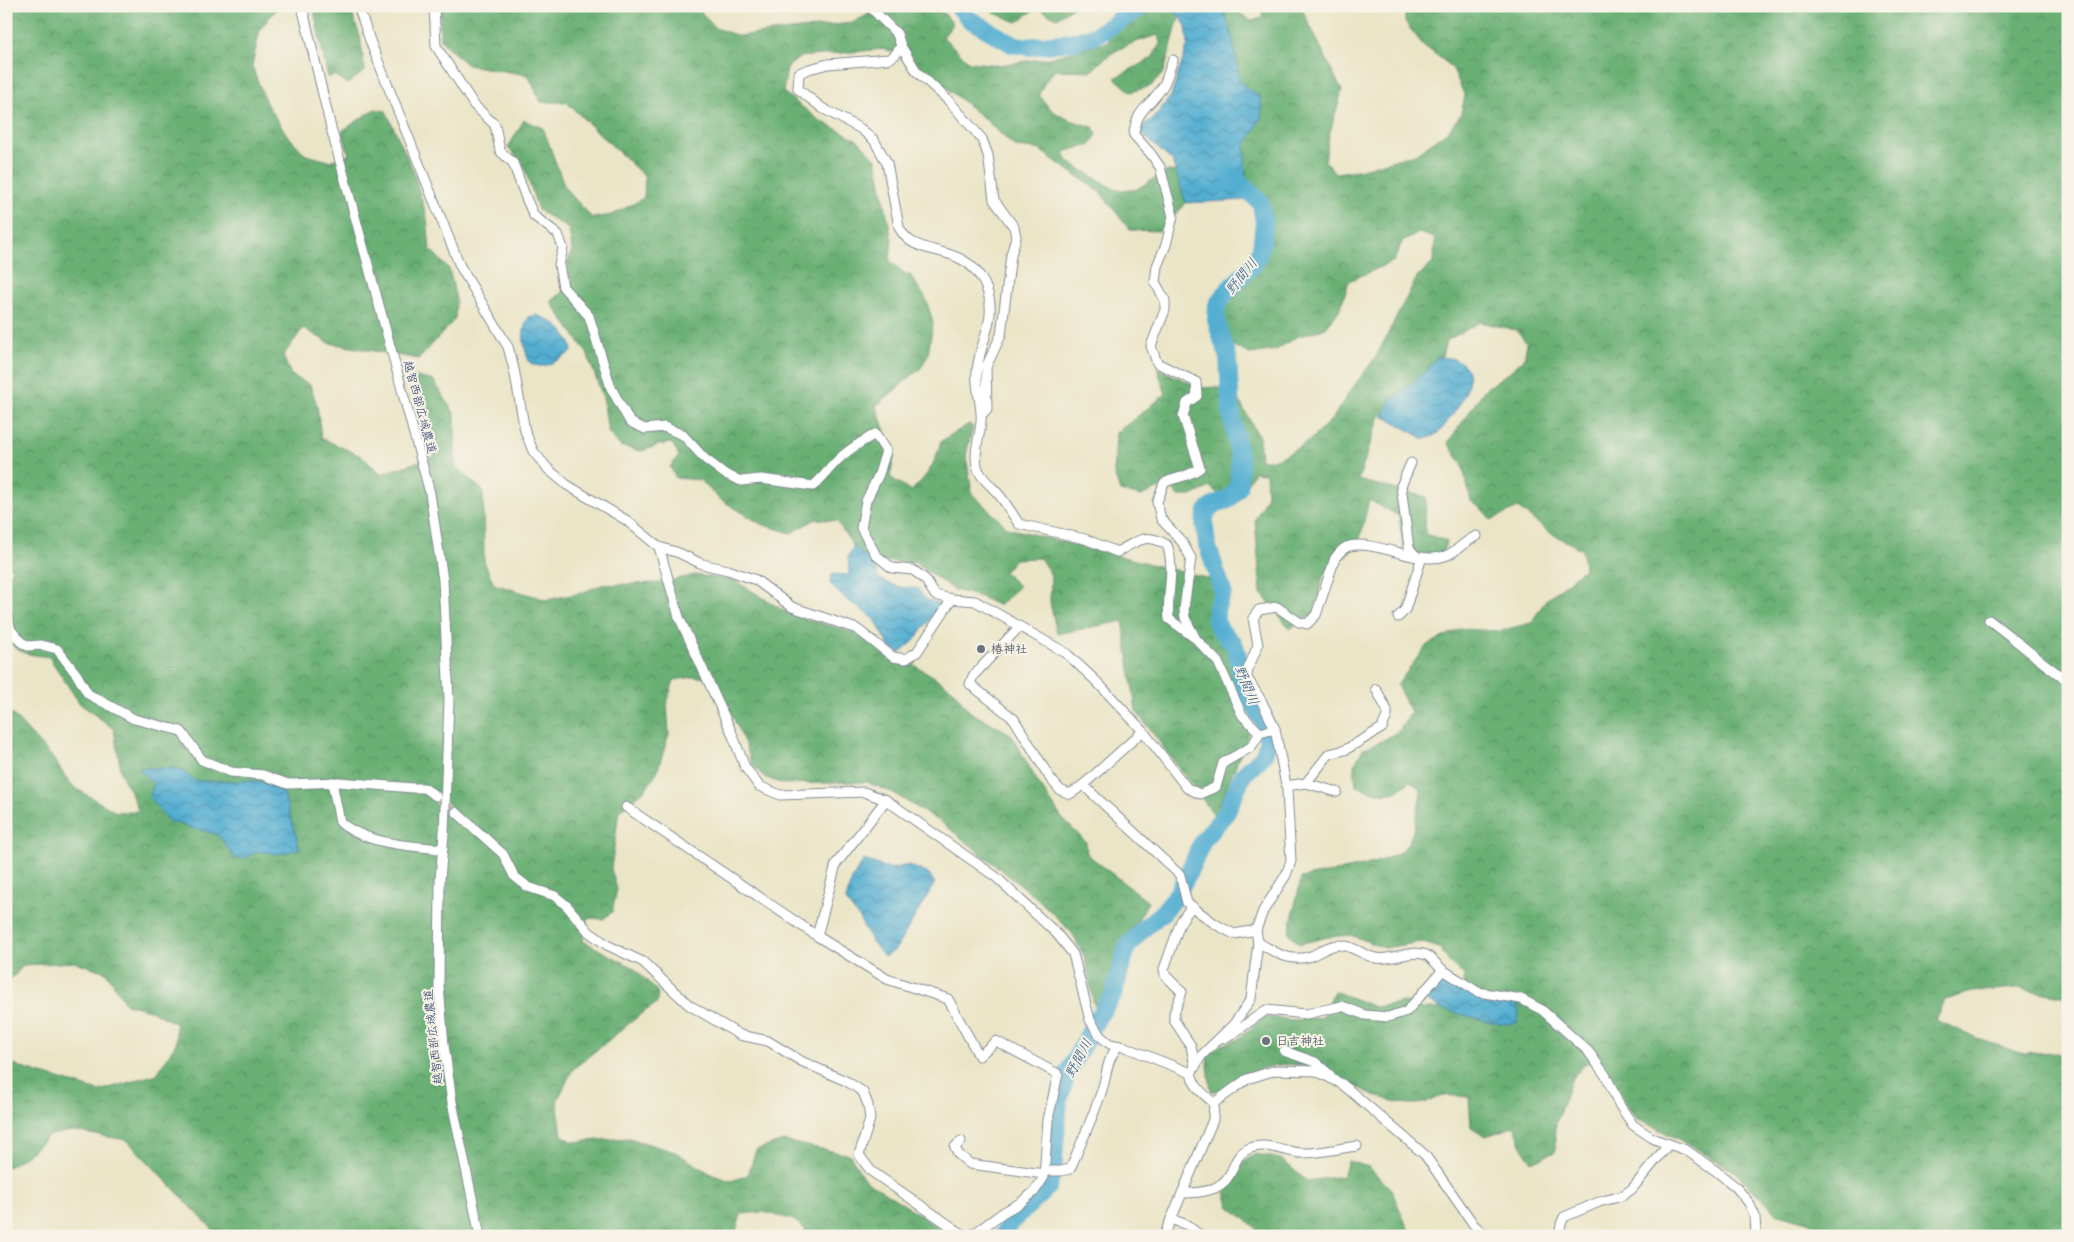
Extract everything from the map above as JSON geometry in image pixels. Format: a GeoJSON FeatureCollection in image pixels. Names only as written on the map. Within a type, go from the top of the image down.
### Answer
{"type":"FeatureCollection","features":[{"type":"Feature","properties":{"kind":"street","name":"越智西部広域農道"},"geometry":{"type":"LineString","coordinates":[[302,6],[334,138],[430,493],[443,580],[448,682],[444,834],[440,879],[440,986],[444,1045],[452,1102],[480,1236]]}},
{"type":"Feature","properties":{"kind":"street"},"geometry":{"type":"LineString","coordinates":[[358,6],[372,46],[460,266],[508,347],[514,369],[525,431],[532,451],[548,469],[567,485],[626,520],[659,547],[679,553],[702,564],[728,570],[756,580],[792,607],[857,629],[893,657],[906,659],[917,652],[952,599]]}},
{"type":"Feature","properties":{"kind":"street"},"geometry":{"type":"LineString","coordinates":[[434,6],[436,46],[474,106],[495,125],[500,152],[513,163],[534,216],[558,234],[562,248],[559,265],[563,287],[589,316],[611,388],[630,422],[645,429],[664,427],[683,435],[704,458],[725,474],[741,481],[761,479],[813,486],[824,477],[840,458],[875,434],[886,451],[879,474],[866,501],[861,528],[876,555],[892,568],[913,570],[925,580],[935,595],[976,601],[1019,628],[1066,653],[1097,682],[1143,731],[1187,788],[1200,794],[1216,787],[1223,763],[1250,747],[1260,733],[1275,729]]}},
{"type":"Feature","properties":{"kind":"street"},"geometry":{"type":"LineString","coordinates":[[870,6],[897,34],[901,46],[917,72],[949,101],[982,139],[988,155],[994,200],[1014,227],[1016,237],[1011,255],[1001,335],[986,367],[987,409],[982,414]]}},
{"type":"Feature","properties":{"kind":"street"},"geometry":{"type":"LineString","coordinates":[[901,46],[895,55],[889,59],[854,60],[809,69],[799,73],[798,89],[822,108],[861,129],[874,140],[886,163],[899,227],[904,237],[912,244],[946,252],[969,262],[984,283],[990,306],[989,327],[977,365],[977,388],[982,414],[975,447],[977,468],[1019,524],[1085,539],[1117,552],[1139,540],[1154,537],[1167,545],[1172,558],[1168,608],[1169,619],[1196,639],[1218,662],[1242,716],[1260,733]]}},
{"type":"Feature","properties":{"kind":"street"},"geometry":{"type":"LineString","coordinates":[[1173,60],[1162,89],[1134,122],[1134,135],[1152,154],[1160,167],[1173,216],[1166,246],[1157,266],[1155,282],[1165,300],[1165,310],[1151,346],[1157,363],[1196,382],[1197,396],[1187,403],[1183,416],[1200,468],[1192,474],[1177,476],[1164,484],[1156,502],[1162,520],[1182,542],[1191,558],[1184,610],[1185,618],[1196,639]]}},
{"type":"Feature","properties":{"kind":"street"},"geometry":{"type":"LineString","coordinates":[[1411,463],[1401,486],[1409,548],[1419,557]]}},
{"type":"Feature","properties":{"kind":"street"},"geometry":{"type":"LineString","coordinates":[[1193,1070],[1202,1055],[1234,1024],[1251,999],[1258,942],[1256,930],[1263,911],[1286,875],[1291,861],[1286,786],[1275,729],[1262,702],[1247,678],[1248,670],[1258,645],[1253,618],[1258,610],[1277,607],[1299,622],[1307,624],[1316,616],[1336,558],[1341,550],[1350,546],[1366,546],[1427,559],[1446,556],[1470,538],[1477,536]]}},
{"type":"Feature","properties":{"kind":"street"},"geometry":{"type":"LineString","coordinates":[[659,547],[679,617],[731,731],[745,767],[760,786],[780,795],[864,792],[886,800],[996,877],[1058,934],[1073,954],[1090,1020],[1100,1036],[1110,1044],[1193,1070]]}},
{"type":"Feature","properties":{"kind":"street"},"geometry":{"type":"LineString","coordinates":[[1398,617],[1405,610],[1419,557]]}},
{"type":"Feature","properties":{"kind":"street"},"geometry":{"type":"LineString","coordinates":[[6,612],[11,630],[21,642],[28,646],[41,645],[57,649],[77,675],[88,694],[104,705],[134,719],[181,731],[202,760],[230,772],[263,774],[288,784],[332,782],[424,788],[436,796]]}},
{"type":"Feature","properties":{"kind":"street"},"geometry":{"type":"LineString","coordinates":[[1989,620],[2015,638],[2039,661],[2068,680]]}},
{"type":"Feature","properties":{"kind":"street"},"geometry":{"type":"LineString","coordinates":[[1019,628],[973,676],[970,684],[1014,719],[1050,778],[1060,790],[1070,794],[1083,785],[1143,731]]}},
{"type":"Feature","properties":{"kind":"street"},"geometry":{"type":"LineString","coordinates":[[1306,783],[1329,754],[1345,750],[1382,728],[1387,716],[1387,710],[1376,689]]}},
{"type":"Feature","properties":{"kind":"street"},"geometry":{"type":"LineString","coordinates":[[332,782],[340,822],[351,831],[402,845],[442,849]]}},
{"type":"Feature","properties":{"kind":"street"},"geometry":{"type":"LineString","coordinates":[[1286,786],[1306,783],[1337,792]]}},
{"type":"Feature","properties":{"kind":"street"},"geometry":{"type":"LineString","coordinates":[[1083,785],[1180,875],[1188,903],[1215,924],[1234,934],[1256,930]]}},
{"type":"Feature","properties":{"kind":"street"},"geometry":{"type":"LineString","coordinates":[[817,936],[836,864],[886,800]]}},
{"type":"Feature","properties":{"kind":"street"},"geometry":{"type":"LineString","coordinates":[[626,807],[817,936],[887,979],[948,999],[979,1056],[996,1041],[1058,1074],[1048,1120],[1044,1177],[1034,1192],[971,1236]]}},
{"type":"Feature","properties":{"kind":"street"},"geometry":{"type":"LineString","coordinates":[[456,812],[503,854],[514,876],[528,887],[555,896],[568,906],[589,932],[608,945],[643,962],[689,1004],[740,1035],[768,1041],[801,1061],[848,1082],[862,1092],[868,1105],[870,1119],[859,1155],[871,1171],[965,1236]]}},
{"type":"Feature","properties":{"kind":"street"},"geometry":{"type":"LineString","coordinates":[[1192,906],[1180,921],[1164,969],[1165,974],[1182,992],[1174,1013],[1174,1020],[1191,1046],[1194,1084],[1214,1103]]}},
{"type":"Feature","properties":{"kind":"street"},"geometry":{"type":"LineString","coordinates":[[1258,942],[1275,953],[1292,959],[1311,956],[1329,947],[1342,945],[1375,958],[1388,959],[1413,954],[1426,955],[1443,970],[1478,992],[1521,999],[1542,1010],[1588,1051],[1606,1076],[1620,1106],[1633,1125],[1654,1139],[1686,1150],[1716,1170],[1736,1187],[1749,1203],[1755,1216],[1756,1236]]}},
{"type":"Feature","properties":{"kind":"street"},"geometry":{"type":"LineString","coordinates":[[1217,1041],[1238,1030],[1266,1010],[1306,1014],[1342,1006],[1365,1015],[1388,1017],[1407,1010],[1443,970]]}},
{"type":"Feature","properties":{"kind":"street"},"geometry":{"type":"LineString","coordinates":[[961,1141],[955,1147],[958,1154],[970,1164],[1044,1172],[1070,1169],[1100,1096],[1109,1057],[1118,1046]]}},
{"type":"Feature","properties":{"kind":"street"},"geometry":{"type":"LineString","coordinates":[[1284,1051],[1315,1062],[1336,1081]]}},
{"type":"Feature","properties":{"kind":"street"},"geometry":{"type":"LineString","coordinates":[[1214,1103],[1248,1079],[1276,1070],[1316,1071],[1342,1084],[1425,1155],[1474,1225],[1486,1236]]}},
{"type":"Feature","properties":{"kind":"street"},"geometry":{"type":"LineString","coordinates":[[1164,1236],[1213,1120],[1214,1103]]}},
{"type":"Feature","properties":{"kind":"street"},"geometry":{"type":"LineString","coordinates":[[1559,1236],[1560,1224],[1564,1218],[1599,1202],[1622,1196],[1632,1190],[1669,1144]]}},
{"type":"Feature","properties":{"kind":"street"},"geometry":{"type":"LineString","coordinates":[[1182,1193],[1204,1192],[1221,1185],[1229,1175],[1236,1158],[1251,1148],[1264,1146],[1300,1153],[1357,1146]]}},
{"type":"Feature","properties":{"kind":"street"},"geometry":{"type":"LineString","coordinates":[[1171,1219],[1187,1225],[1201,1236]]}},
{"type":"Feature","properties":{"kind":"green space"},"geometry":{"type":"Polygon","coordinates":[[[6,6],[279,6],[260,29],[252,66],[266,103],[287,135],[306,155],[329,161],[349,155],[342,131],[375,109],[386,111],[413,170],[427,218],[430,249],[449,269],[456,299],[455,319],[419,359],[329,343],[303,328],[283,356],[291,375],[310,385],[317,405],[321,438],[361,456],[381,474],[435,456],[413,376],[434,381],[455,415],[455,466],[483,491],[484,561],[494,584],[547,600],[581,593],[601,585],[661,583],[695,575],[734,580],[791,615],[853,632],[930,674],[953,690],[970,712],[1011,734],[1037,781],[1061,817],[1086,842],[1087,854],[1148,902],[1138,920],[1119,945],[1106,990],[1099,1005],[1094,1005],[1085,958],[1072,933],[1038,899],[941,822],[891,792],[866,782],[783,784],[764,777],[752,764],[716,678],[693,677],[674,680],[667,702],[669,734],[657,772],[645,790],[619,811],[611,869],[617,889],[612,912],[603,919],[588,918],[583,941],[634,968],[658,992],[657,1003],[573,1069],[557,1101],[562,1135],[573,1142],[629,1138],[675,1152],[713,1175],[731,1181],[748,1175],[756,1150],[783,1141],[850,1155],[864,1179],[953,1236],[813,1236],[794,1220],[764,1212],[741,1214],[735,1236],[219,1236],[127,1140],[72,1131],[50,1135],[27,1155],[6,1168],[6,1060],[22,1068],[99,1091],[157,1074],[176,1043],[176,1024],[150,1010],[126,1004],[106,972],[75,962],[24,965],[6,984],[6,713],[12,714],[51,756],[72,786],[116,812],[139,811],[121,773],[114,729],[80,704],[49,657],[18,650],[9,641],[6,634],[6,575],[12,571],[6,552],[6,6]]]}},
{"type":"Feature","properties":{"kind":"green space"},"geometry":{"type":"Polygon","coordinates":[[[313,6],[349,6],[360,36],[365,71],[347,84],[334,75],[328,78],[313,6]]]}},
{"type":"Feature","properties":{"kind":"green space"},"geometry":{"type":"Polygon","coordinates":[[[440,6],[696,6],[715,28],[739,36],[852,23],[884,6],[916,6],[944,13],[953,24],[943,37],[969,62],[999,65],[1049,58],[1108,42],[1123,14],[1135,8],[1143,6],[1169,6],[1181,10],[1164,72],[1151,86],[1131,92],[1115,78],[1152,58],[1161,42],[1158,35],[1130,44],[1114,52],[1092,71],[1055,70],[1045,82],[1039,94],[1044,102],[1056,113],[1069,120],[1093,127],[1097,134],[1091,144],[1064,152],[1068,162],[1116,190],[1135,190],[1168,171],[1184,172],[1190,194],[1182,208],[1160,231],[1130,230],[1100,192],[1038,149],[1015,147],[987,121],[911,59],[884,49],[800,57],[787,68],[783,92],[819,120],[858,140],[876,159],[892,240],[890,261],[904,273],[910,275],[925,297],[933,322],[928,354],[921,368],[876,406],[894,456],[890,477],[911,491],[930,468],[937,456],[941,441],[969,424],[973,427],[966,455],[972,494],[1008,528],[1210,579],[1249,733],[1215,816],[1136,711],[1123,621],[1057,634],[1050,602],[1051,575],[1040,558],[1015,559],[1004,572],[1019,586],[999,606],[981,597],[954,590],[915,563],[862,560],[837,521],[816,519],[791,533],[761,524],[718,498],[700,480],[676,478],[670,467],[679,456],[672,443],[641,451],[620,446],[608,432],[603,398],[587,353],[551,302],[571,284],[567,265],[572,250],[569,229],[538,210],[523,163],[508,148],[524,120],[543,128],[565,188],[592,218],[612,215],[644,198],[645,177],[566,102],[541,102],[528,75],[467,65],[440,40],[440,6]]]}},
{"type":"Feature","properties":{"kind":"green space"},"geometry":{"type":"Polygon","coordinates":[[[988,6],[1074,6],[1057,18],[1037,8],[1017,22],[994,13],[988,6]]]}},
{"type":"Feature","properties":{"kind":"green space"},"geometry":{"type":"Polygon","coordinates":[[[1211,6],[1234,6],[1236,10],[1251,21],[1262,18],[1263,6],[1301,7],[1342,91],[1329,135],[1325,161],[1335,173],[1359,170],[1415,154],[1447,132],[1461,114],[1465,96],[1452,67],[1423,45],[1405,22],[1405,6],[2068,6],[2068,997],[2017,988],[1972,992],[1944,1000],[1935,1020],[1984,1041],[2024,1054],[2052,1052],[2068,1057],[2068,1236],[1824,1236],[1824,1227],[1776,1213],[1736,1173],[1690,1145],[1637,1119],[1625,1104],[1611,1073],[1587,1062],[1572,1078],[1556,1123],[1555,1152],[1532,1162],[1523,1149],[1515,1126],[1486,1136],[1471,1127],[1469,1097],[1442,1095],[1425,1103],[1408,1104],[1371,1094],[1316,1069],[1291,1064],[1259,1069],[1222,1089],[1211,1091],[1207,1057],[1217,1047],[1238,1039],[1265,1017],[1294,1020],[1323,1017],[1334,991],[1375,1007],[1404,1002],[1423,1009],[1442,1009],[1464,994],[1464,975],[1449,962],[1440,948],[1420,942],[1384,948],[1351,935],[1328,937],[1299,944],[1289,933],[1301,878],[1386,859],[1398,853],[1409,841],[1416,819],[1421,790],[1410,781],[1396,791],[1384,794],[1356,786],[1354,765],[1363,749],[1382,741],[1400,730],[1411,712],[1397,685],[1427,645],[1460,629],[1499,631],[1531,623],[1546,600],[1584,569],[1582,550],[1549,532],[1518,508],[1491,520],[1483,510],[1471,501],[1462,464],[1448,443],[1485,389],[1524,359],[1527,343],[1516,330],[1480,322],[1446,341],[1437,374],[1399,407],[1380,416],[1358,480],[1426,497],[1425,534],[1447,541],[1439,561],[1405,563],[1399,516],[1369,500],[1359,543],[1323,576],[1314,614],[1290,629],[1261,593],[1255,520],[1267,495],[1266,473],[1254,472],[1241,494],[1222,497],[1210,487],[1191,496],[1178,496],[1169,484],[1141,496],[1120,491],[1114,473],[1116,433],[1166,394],[1157,368],[1201,388],[1215,387],[1235,393],[1259,437],[1261,460],[1273,460],[1309,441],[1333,418],[1350,391],[1376,357],[1417,277],[1433,263],[1435,238],[1419,233],[1402,242],[1394,261],[1349,281],[1340,309],[1326,328],[1296,337],[1276,350],[1250,354],[1229,344],[1223,321],[1225,307],[1233,293],[1259,260],[1256,206],[1237,190],[1211,6]]]}},
{"type":"Feature","properties":{"kind":"green space"},"geometry":{"type":"Polygon","coordinates":[[[1256,1154],[1281,1159],[1307,1181],[1343,1176],[1348,1161],[1369,1167],[1391,1189],[1411,1236],[1258,1236],[1255,1227],[1230,1207],[1225,1193],[1237,1165],[1256,1154]]]}},
{"type":"Feature","properties":{"kind":"water"},"geometry":{"type":"Polygon","coordinates":[[[1119,6],[1154,6],[1139,12],[1110,30],[1107,25],[1109,18],[1119,6]]]}},
{"type":"Feature","properties":{"kind":"water"},"geometry":{"type":"Polygon","coordinates":[[[1164,6],[1221,6],[1225,15],[1234,44],[1240,83],[1259,96],[1262,108],[1261,118],[1245,147],[1246,200],[1186,203],[1172,161],[1142,134],[1140,127],[1152,120],[1171,96],[1188,44],[1186,26],[1178,14],[1164,6]]]}},
{"type":"Feature","properties":{"kind":"water"},"geometry":{"type":"Polygon","coordinates":[[[536,315],[549,320],[560,328],[571,345],[572,352],[546,366],[535,365],[529,362],[524,345],[526,322],[529,317],[536,315]]]}},
{"type":"Feature","properties":{"kind":"water"},"geometry":{"type":"Polygon","coordinates":[[[1437,357],[1452,359],[1462,363],[1467,370],[1469,378],[1463,398],[1445,425],[1437,434],[1424,439],[1390,419],[1383,417],[1390,401],[1426,371],[1437,357]]]}},
{"type":"Feature","properties":{"kind":"water"},"geometry":{"type":"Polygon","coordinates":[[[854,546],[875,563],[878,578],[898,586],[918,588],[924,598],[940,605],[914,641],[900,653],[890,648],[875,619],[843,597],[830,584],[832,574],[849,575],[848,556],[854,546]]]}},
{"type":"Feature","properties":{"kind":"water"},"geometry":{"type":"Polygon","coordinates":[[[138,768],[177,768],[196,781],[259,781],[283,792],[300,849],[279,854],[258,851],[246,858],[236,859],[218,835],[168,821],[149,797],[154,784],[138,768]]]}},
{"type":"Feature","properties":{"kind":"water"},"geometry":{"type":"Polygon","coordinates":[[[864,860],[890,869],[909,865],[929,874],[935,883],[895,950],[884,957],[846,901],[852,879],[864,860]]]}},
{"type":"Feature","properties":{"kind":"water"},"geometry":{"type":"Polygon","coordinates":[[[1443,979],[1449,980],[1474,994],[1518,1006],[1519,1015],[1517,1023],[1499,1024],[1442,1009],[1425,1000],[1427,994],[1443,979]]]}},
{"type":"Feature","properties":{"kind":"waterway","name":"野間川"},"geometry":{"type":"LineString","coordinates":[[958,6],[969,19],[1012,44],[1028,47],[1077,41],[1096,35],[1143,6]]}},
{"type":"Feature","properties":{"kind":"waterway","name":"野間川"},"geometry":{"type":"LineString","coordinates":[[1002,1236],[1010,1223],[1048,1187],[1053,1170],[1059,1100],[1067,1074],[1098,1017],[1113,995],[1127,947],[1145,927],[1163,912],[1177,894],[1203,840],[1226,813],[1243,775],[1263,756],[1268,742],[1264,722],[1250,699],[1241,676],[1234,644],[1221,631],[1216,622],[1216,609],[1223,592],[1207,544],[1204,522],[1207,511],[1217,503],[1228,500],[1238,488],[1240,460],[1231,411],[1228,358],[1216,320],[1217,305],[1228,290],[1254,264],[1261,248],[1264,223],[1261,203],[1228,172]]}},
{"type":"Feature","properties":{"kind":"tunnel"},"geometry":{"type":"LineString","coordinates":[[436,796],[456,812]]}},
{"type":"Feature","properties":{"kind":"place","name":"椿神社"},"geometry":{"type":"Point","coordinates":[981,649]}},
{"type":"Feature","properties":{"kind":"place","name":"日吉神社"},"geometry":{"type":"Point","coordinates":[1266,1041]}}]}
